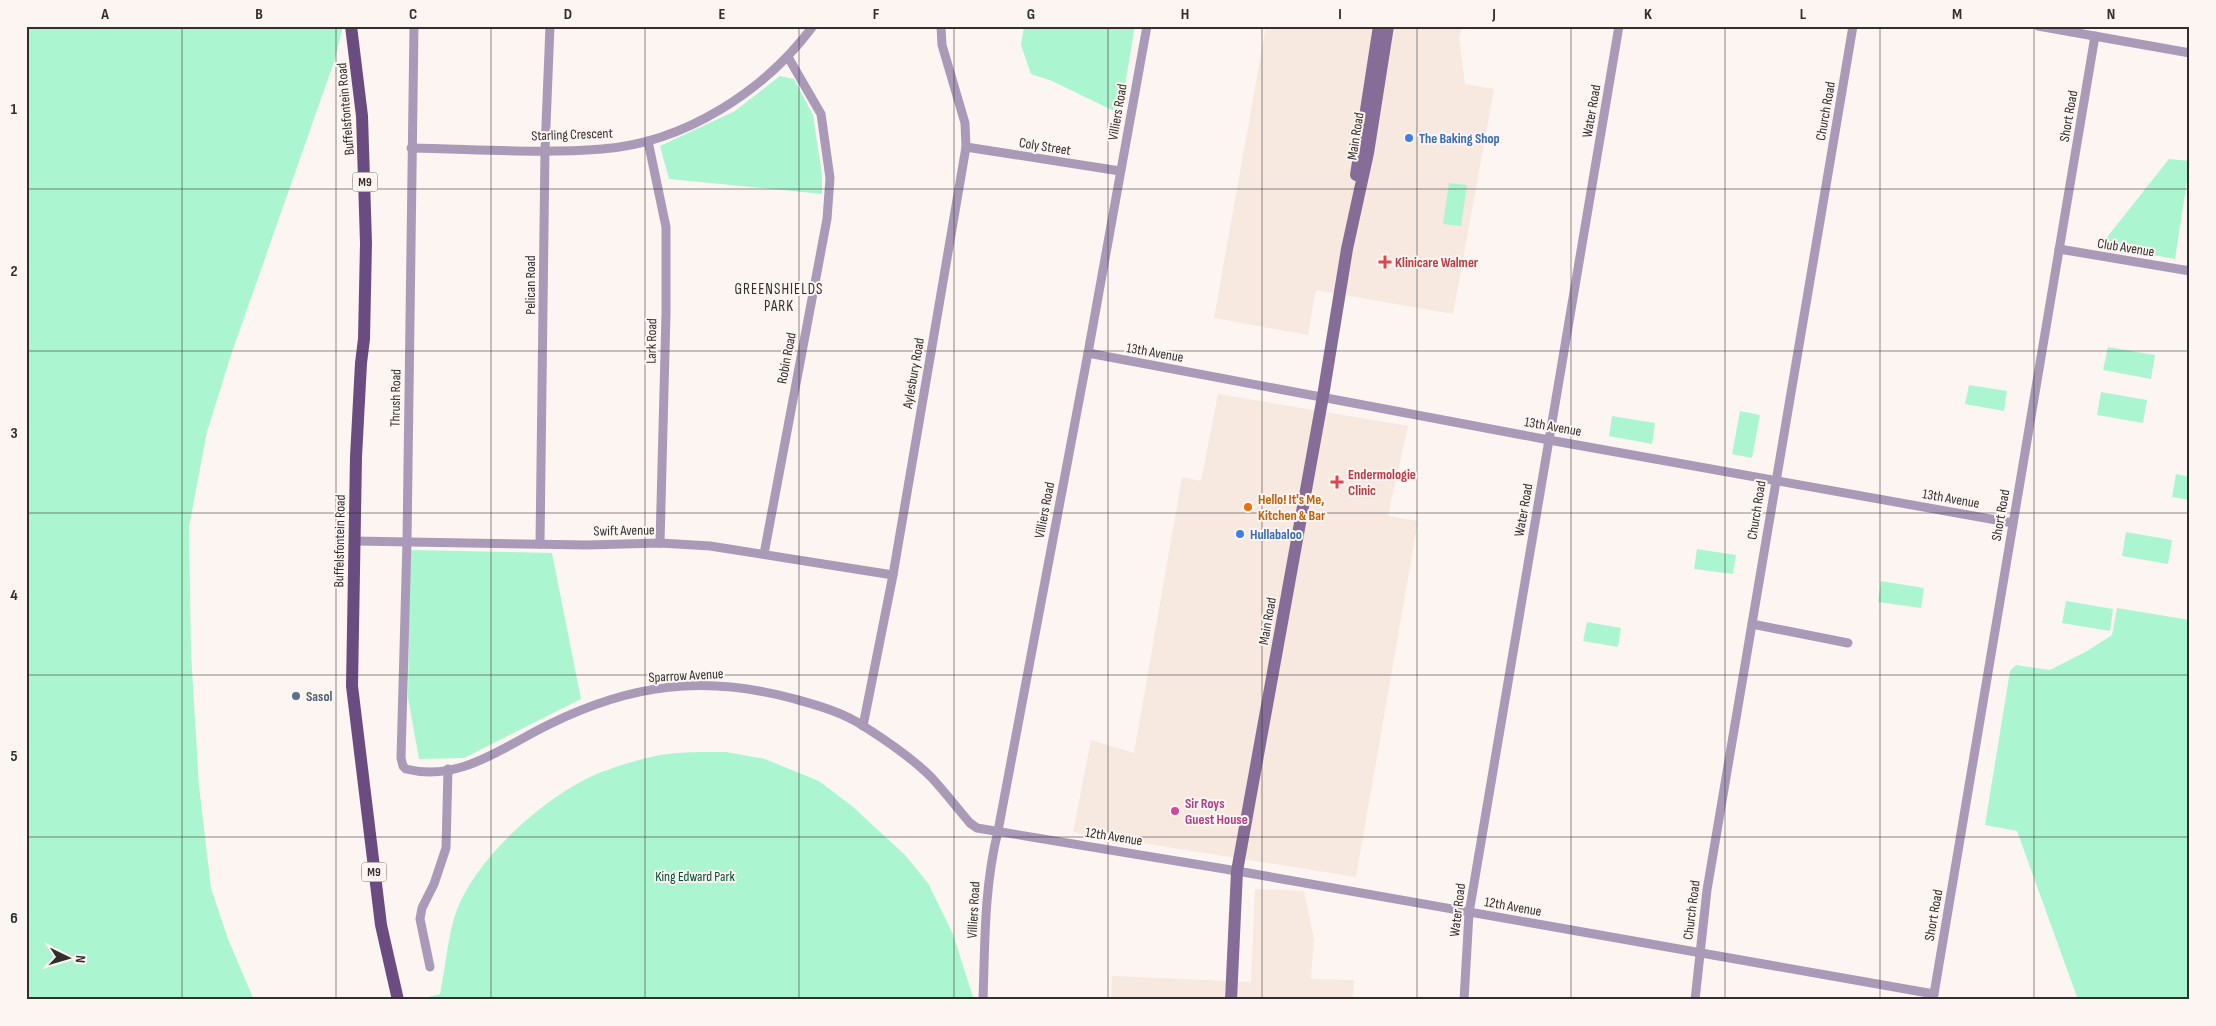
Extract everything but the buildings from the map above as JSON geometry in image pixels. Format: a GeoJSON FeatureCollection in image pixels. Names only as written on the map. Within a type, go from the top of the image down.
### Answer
{"type":"FeatureCollection","features":[{"type":"Feature","properties":{"kind":"main road","name":"Buffelsfontein Road"},"geometry":{"type":"LineString","coordinates":[[351,26],[362,116],[366,243],[364,339],[368,363],[352,686],[381,926],[398,1000]]}},
{"type":"Feature","properties":{"kind":"main road","name":"Main Road"},"geometry":{"type":"LineString","coordinates":[[1231,1000],[1237,871],[1323,396],[1347,249],[1350,216],[1378,26]]}},
{"type":"Feature","properties":{"kind":"main road","name":"Main Road"},"geometry":{"type":"LineString","coordinates":[[1347,249],[1368,153],[1388,26]]}},
{"type":"Feature","properties":{"kind":"street","name":"Thrush Road"},"geometry":{"type":"LineString","coordinates":[[406,769],[401,758],[407,541],[414,26]]}},
{"type":"Feature","properties":{"kind":"street","name":"Pelican Road"},"geometry":{"type":"LineString","coordinates":[[540,544],[545,150],[550,26]]}},
{"type":"Feature","properties":{"kind":"street","name":"Starling Crescent"},"geometry":{"type":"LineString","coordinates":[[412,148],[603,149],[648,141],[689,125],[728,104],[762,80],[788,57],[813,26]]}},
{"type":"Feature","properties":{"kind":"street","name":"Aylesbury Road"},"geometry":{"type":"LineString","coordinates":[[863,726],[893,575],[966,147],[965,122],[942,45],[941,26]]}},
{"type":"Feature","properties":{"kind":"street","name":"Villiers Road"},"geometry":{"type":"LineString","coordinates":[[983,1000],[987,885],[1088,353],[1147,26]]}},
{"type":"Feature","properties":{"kind":"street","name":"Water Road"},"geometry":{"type":"LineString","coordinates":[[1464,1000],[1469,913],[1619,26]]}},
{"type":"Feature","properties":{"kind":"street","name":"Church Road"},"geometry":{"type":"LineString","coordinates":[[1695,1000],[1707,890],[1853,26]]}},
{"type":"Feature","properties":{"kind":"street"},"geometry":{"type":"LineString","coordinates":[[2038,26],[2190,52]]}},
{"type":"Feature","properties":{"kind":"street","name":"Short Road"},"geometry":{"type":"LineString","coordinates":[[1934,997],[2095,36]]}},
{"type":"Feature","properties":{"kind":"street","name":"Robin Road"},"geometry":{"type":"LineString","coordinates":[[764,554],[827,219],[830,178],[821,114],[788,57]]}},
{"type":"Feature","properties":{"kind":"street","name":"Lark Road"},"geometry":{"type":"LineString","coordinates":[[648,141],[666,227],[660,543]]}},
{"type":"Feature","properties":{"kind":"street","name":"Coly Street"},"geometry":{"type":"LineString","coordinates":[[966,147],[1120,171]]}},
{"type":"Feature","properties":{"kind":"street","name":"Club Avenue"},"geometry":{"type":"LineString","coordinates":[[2059,249],[2190,271]]}},
{"type":"Feature","properties":{"kind":"street","name":"13th Avenue"},"geometry":{"type":"LineString","coordinates":[[1088,353],[1549,440],[2013,523]]}},
{"type":"Feature","properties":{"kind":"street","name":"Swift Avenue"},"geometry":{"type":"LineString","coordinates":[[358,541],[540,544],[660,543],[710,546],[893,575]]}},
{"type":"Feature","properties":{"kind":"street"},"geometry":{"type":"LineString","coordinates":[[1752,624],[1848,643]]}},
{"type":"Feature","properties":{"kind":"street","name":"Sparrow Avenue"},"geometry":{"type":"LineString","coordinates":[[406,769],[416,771],[467,767],[495,755],[526,736],[587,706],[626,694],[672,687],[722,685],[765,691],[833,711],[863,726],[900,751],[930,776],[973,826],[998,831]]}},
{"type":"Feature","properties":{"kind":"street"},"geometry":{"type":"LineString","coordinates":[[430,967],[420,919],[446,848],[448,769]]}},
{"type":"Feature","properties":{"kind":"street","name":"12th Avenue"},"geometry":{"type":"LineString","coordinates":[[998,831],[1237,871],[1700,953],[1934,997]]}},
{"type":"Feature","properties":{"kind":"shaded area"},"geometry":{"type":"Polygon","coordinates":[[[1266,26],[1395,26],[1408,28],[1409,26],[1462,26],[1459,37],[1465,84],[1494,89],[1453,314],[1316,290],[1308,335],[1214,318],[1266,26]]]}},
{"type":"Feature","properties":{"kind":"shaded area"},"geometry":{"type":"Polygon","coordinates":[[[1218,394],[1408,426],[1388,516],[1418,521],[1356,877],[1073,832],[1091,740],[1134,753],[1182,477],[1201,481],[1218,394]]]}},
{"type":"Feature","properties":{"kind":"shaded area"},"geometry":{"type":"Polygon","coordinates":[[[1255,889],[1304,891],[1314,939],[1311,979],[1354,980],[1353,1000],[1111,1000],[1112,976],[1251,982],[1255,889]]]}},
{"type":"Feature","properties":{"kind":"green space"},"geometry":{"type":"Polygon","coordinates":[[[26,26],[343,26],[335,59],[231,355],[207,432],[189,527],[191,653],[199,786],[211,888],[228,939],[254,1000],[26,1000],[26,26]]]}},
{"type":"Feature","properties":{"kind":"green space"},"geometry":{"type":"Polygon","coordinates":[[[1024,26],[1135,26],[1120,114],[1052,81],[1031,74],[1021,45],[1024,26]]]}},
{"type":"Feature","properties":{"kind":"green space"},"geometry":{"type":"Polygon","coordinates":[[[780,76],[794,79],[813,115],[822,175],[822,194],[669,179],[660,146],[735,111],[780,76]]]}},
{"type":"Feature","properties":{"kind":"green space"},"geometry":{"type":"Polygon","coordinates":[[[2169,159],[2190,161],[2175,259],[2113,248],[2104,241],[2169,159]]]}},
{"type":"Feature","properties":{"kind":"green space"},"geometry":{"type":"Polygon","coordinates":[[[1449,183],[1467,185],[1461,226],[1443,224],[1449,183]]]}},
{"type":"Feature","properties":{"kind":"green space"},"geometry":{"type":"Polygon","coordinates":[[[2108,347],[2155,355],[2151,379],[2103,370],[2108,347]]]}},
{"type":"Feature","properties":{"kind":"green space"},"geometry":{"type":"Polygon","coordinates":[[[1969,385],[2007,391],[2004,411],[1965,404],[1969,385]]]}},
{"type":"Feature","properties":{"kind":"green space"},"geometry":{"type":"Polygon","coordinates":[[[2101,392],[2147,400],[2143,423],[2097,415],[2101,392]]]}},
{"type":"Feature","properties":{"kind":"green space"},"geometry":{"type":"Polygon","coordinates":[[[1740,411],[1760,415],[1752,458],[1732,454],[1740,411]]]}},
{"type":"Feature","properties":{"kind":"green space"},"geometry":{"type":"Polygon","coordinates":[[[1612,416],[1655,423],[1652,444],[1609,436],[1612,416]]]}},
{"type":"Feature","properties":{"kind":"green space"},"geometry":{"type":"Polygon","coordinates":[[[2176,474],[2190,477],[2190,500],[2172,497],[2176,474]]]}},
{"type":"Feature","properties":{"kind":"green space"},"geometry":{"type":"Polygon","coordinates":[[[2126,532],[2172,540],[2168,564],[2122,556],[2126,532]]]}},
{"type":"Feature","properties":{"kind":"green space"},"geometry":{"type":"Polygon","coordinates":[[[1697,549],[1736,555],[1733,574],[1694,569],[1697,549]]]}},
{"type":"Feature","properties":{"kind":"green space"},"geometry":{"type":"Polygon","coordinates":[[[410,550],[552,553],[581,699],[464,758],[419,759],[408,698],[410,550]]]}},
{"type":"Feature","properties":{"kind":"green space"},"geometry":{"type":"Polygon","coordinates":[[[1881,581],[1924,588],[1921,608],[1878,602],[1881,581]]]}},
{"type":"Feature","properties":{"kind":"green space"},"geometry":{"type":"Polygon","coordinates":[[[2066,601],[2113,609],[2110,631],[2062,623],[2066,601]]]}},
{"type":"Feature","properties":{"kind":"green space"},"geometry":{"type":"Polygon","coordinates":[[[2117,608],[2190,620],[2190,1000],[2078,1000],[2017,831],[1985,825],[2010,671],[2016,665],[2050,670],[2087,651],[2112,635],[2117,608]]]}},
{"type":"Feature","properties":{"kind":"green space"},"geometry":{"type":"Polygon","coordinates":[[[1587,622],[1621,628],[1618,647],[1583,641],[1587,622]]]}},
{"type":"Feature","properties":{"kind":"green space","name":"King Edward Park"},"geometry":{"type":"Polygon","coordinates":[[[726,752],[765,759],[819,781],[852,806],[905,855],[928,883],[953,934],[974,1000],[416,1000],[440,994],[453,921],[465,892],[477,873],[493,854],[528,818],[567,790],[586,779],[616,767],[666,754],[726,752]]]}},
{"type":"Feature","properties":{"kind":"place","name":"The Baking Shop"},"geometry":{"type":"Point","coordinates":[1409,138]}},
{"type":"Feature","properties":{"kind":"place","name":"Klinicare Walmer"},"geometry":{"type":"Point","coordinates":[1385,262]}},
{"type":"Feature","properties":{"kind":"place","name":"Endermologie Clinic"},"geometry":{"type":"Point","coordinates":[1337,482]}},
{"type":"Feature","properties":{"kind":"place","name":"Hello! It's Me, Kitchen & Bar"},"geometry":{"type":"Point","coordinates":[1248,507]}},
{"type":"Feature","properties":{"kind":"place","name":"Hullabaloo"},"geometry":{"type":"Point","coordinates":[1240,534]}},
{"type":"Feature","properties":{"kind":"place","name":"Sasol"},"geometry":{"type":"Point","coordinates":[296,696]}},
{"type":"Feature","properties":{"kind":"place","name":"Sir Roys Guest House"},"geometry":{"type":"Point","coordinates":[1175,811]}},
{"type":"Feature","properties":{"kind":"district","name":"GREENSHIELDS PARK"},"geometry":{"type":"Point","coordinates":[779,298]}}]}
